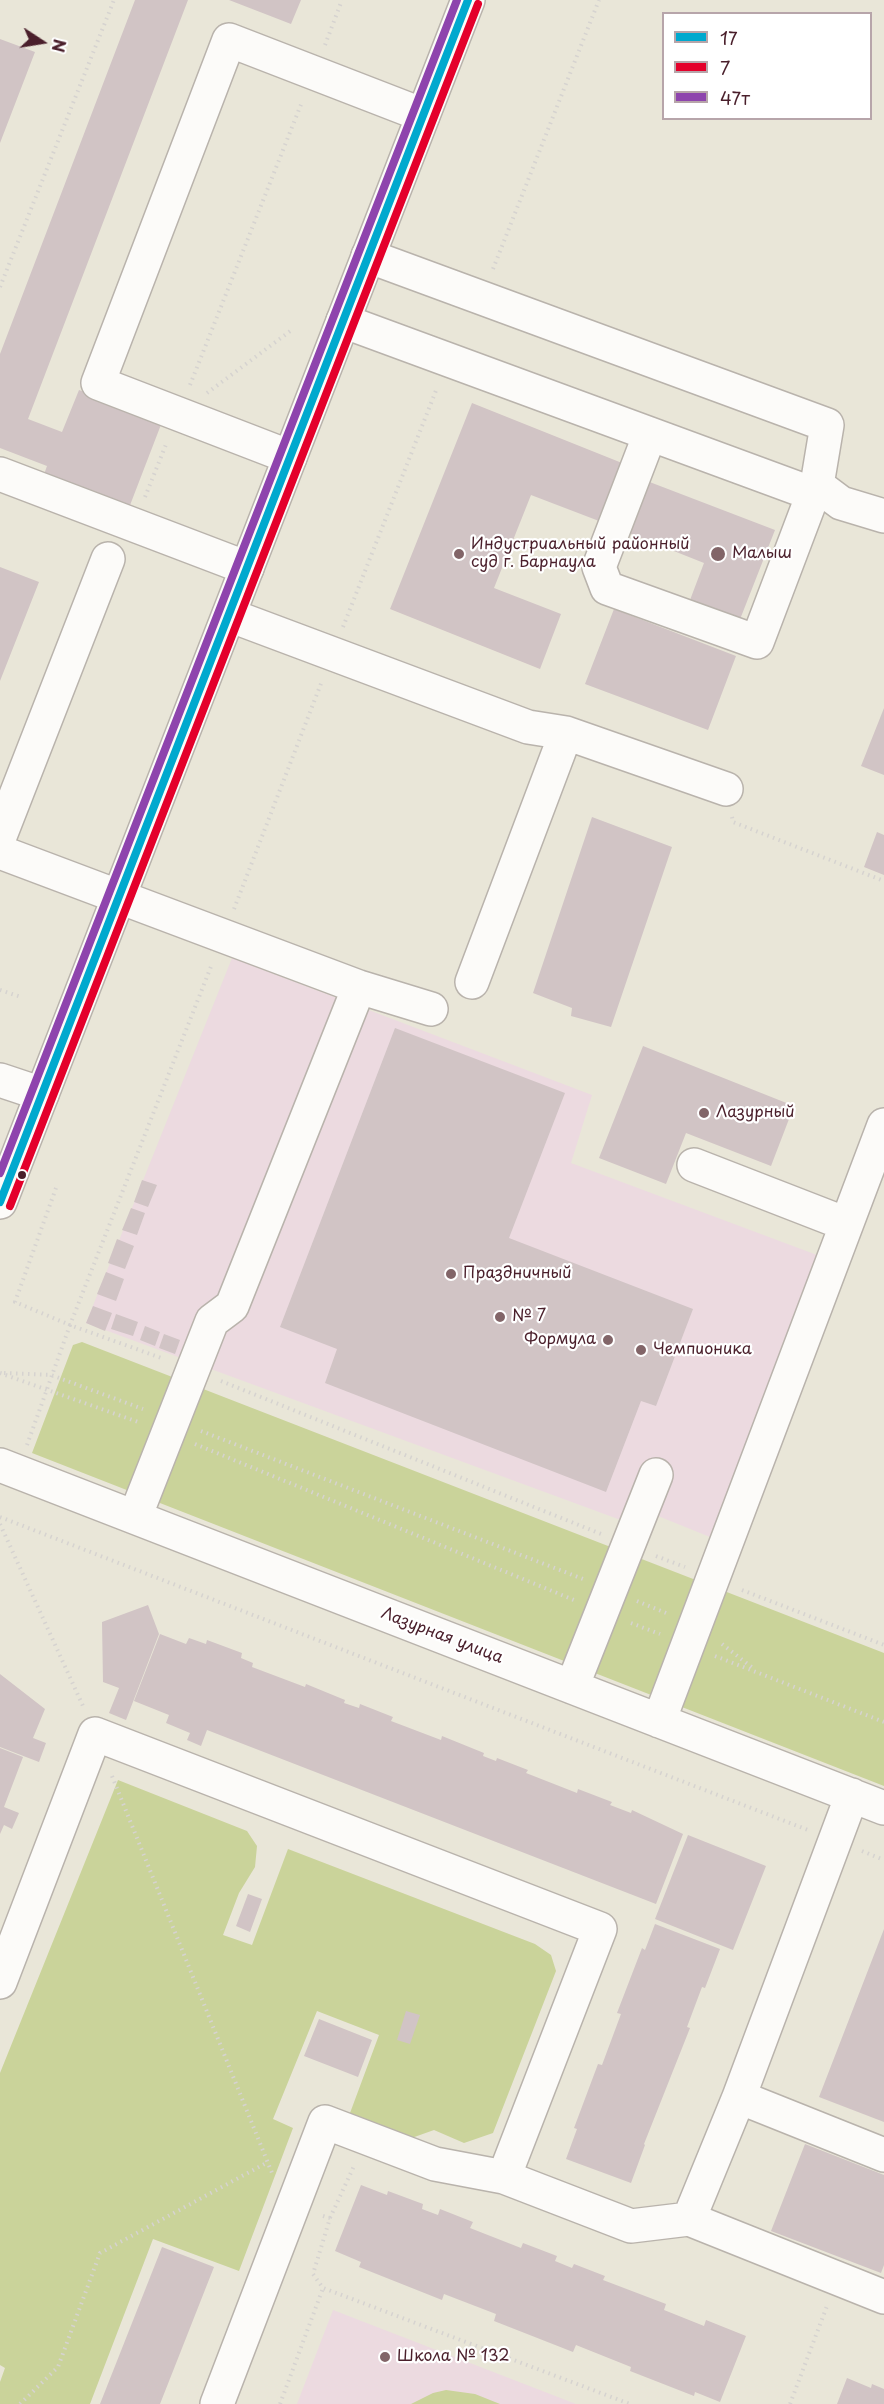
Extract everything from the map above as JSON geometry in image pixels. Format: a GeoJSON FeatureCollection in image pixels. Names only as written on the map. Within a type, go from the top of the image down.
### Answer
{"type":"FeatureCollection","features":[{"type":"Feature","properties":{"kind":"main road"},"geometry":{"type":"LineString","coordinates":[[0,1202],[369,256],[423,115],[463,1]]}},
{"type":"Feature","properties":{"kind":"main road"},"geometry":{"type":"LineString","coordinates":[[290,457],[98,383],[230,40],[423,115]]}},
{"type":"Feature","properties":{"kind":"main road"},"geometry":{"type":"LineString","coordinates":[[369,256],[827,425],[815,489],[757,642],[607,588],[599,567],[650,434]]}},
{"type":"Feature","properties":{"kind":"main road"},"geometry":{"type":"LineString","coordinates":[[343,321],[650,434],[815,489],[841,503],[884,516]]}},
{"type":"Feature","properties":{"kind":"main road"},"geometry":{"type":"LineString","coordinates":[[0,474],[247,568]]}},
{"type":"Feature","properties":{"kind":"main road"},"geometry":{"type":"LineString","coordinates":[[0,836],[108,559]]}},
{"type":"Feature","properties":{"kind":"main road"},"geometry":{"type":"LineString","coordinates":[[229,615],[528,728],[566,733],[726,789]]}},
{"type":"Feature","properties":{"kind":"main road"},"geometry":{"type":"LineString","coordinates":[[472,982],[566,733]]}},
{"type":"Feature","properties":{"kind":"main road"},"geometry":{"type":"LineString","coordinates":[[0,852],[359,987],[431,1009]]}},
{"type":"Feature","properties":{"kind":"main road"},"geometry":{"type":"LineString","coordinates":[[135,1517],[212,1321],[232,1306],[359,987]]}},
{"type":"Feature","properties":{"kind":"main road"},"geometry":{"type":"LineString","coordinates":[[0,1080],[42,1094]]}},
{"type":"Feature","properties":{"kind":"main road"},"geometry":{"type":"LineString","coordinates":[[659,1721],[884,1125]]}},
{"type":"Feature","properties":{"kind":"main road"},"geometry":{"type":"LineString","coordinates":[[694,1165],[846,1224]]}},
{"type":"Feature","properties":{"kind":"main road","name":"Лазурная улица"},"geometry":{"type":"LineString","coordinates":[[13,1458],[135,1517],[884,1808]]}},
{"type":"Feature","properties":{"kind":"main road"},"geometry":{"type":"LineString","coordinates":[[572,1687],[656,1475]]}},
{"type":"Feature","properties":{"kind":"main road"},"geometry":{"type":"LineString","coordinates":[[0,1982],[95,1734],[600,1929],[504,2177]]}},
{"type":"Feature","properties":{"kind":"main road"},"geometry":{"type":"LineString","coordinates":[[689,2219],[739,2097],[852,1796]]}},
{"type":"Feature","properties":{"kind":"main road"},"geometry":{"type":"LineString","coordinates":[[739,2097],[884,2155]]}},
{"type":"Feature","properties":{"kind":"main road"},"geometry":{"type":"LineString","coordinates":[[217,2404],[325,2122],[435,2164],[504,2177],[631,2226],[689,2219],[884,2297]]}},
{"type":"Feature","properties":{"kind":"path"},"geometry":{"type":"LineString","coordinates":[[0,287],[114,0]]}},
{"type":"Feature","properties":{"kind":"path"},"geometry":{"type":"LineString","coordinates":[[125,522],[137,517],[342,0]]}},
{"type":"Feature","properties":{"kind":"path"},"geometry":{"type":"LineString","coordinates":[[482,298],[599,0]]}},
{"type":"Feature","properties":{"kind":"path"},"geometry":{"type":"LineString","coordinates":[[178,414],[293,329]]}},
{"type":"Feature","properties":{"kind":"path"},"geometry":{"type":"LineString","coordinates":[[13,1458],[46,1388],[439,382],[457,363]]}},
{"type":"Feature","properties":{"kind":"path"},"geometry":{"type":"LineString","coordinates":[[726,789],[733,822],[884,881]]}},
{"type":"Feature","properties":{"kind":"path"},"geometry":{"type":"LineString","coordinates":[[0,990],[21,997]]}},
{"type":"Feature","properties":{"kind":"path"},"geometry":{"type":"LineString","coordinates":[[56,1188],[15,1302],[884,1645]]}},
{"type":"Feature","properties":{"kind":"path"},"geometry":{"type":"LineString","coordinates":[[0,1373],[51,1375],[169,1426],[692,1635],[759,1673],[884,1722]]}},
{"type":"Feature","properties":{"kind":"path"},"geometry":{"type":"LineString","coordinates":[[0,1373],[169,1426],[692,1635],[759,1673]]}},
{"type":"Feature","properties":{"kind":"path"},"geometry":{"type":"LineString","coordinates":[[0,1517],[884,1860]]}},
{"type":"Feature","properties":{"kind":"path"},"geometry":{"type":"LineString","coordinates":[[0,1524],[95,1734],[268,2162],[291,2210],[330,2218]]}},
{"type":"Feature","properties":{"kind":"path"},"geometry":{"type":"LineString","coordinates":[[367,2138],[330,2218],[313,2274],[323,2288],[630,2404]]}},
{"type":"Feature","properties":{"kind":"path"},"geometry":{"type":"LineString","coordinates":[[20,2404],[58,2367],[100,2253],[268,2162]]}},
{"type":"Feature","properties":{"kind":"path"},"geometry":{"type":"LineString","coordinates":[[790,2404],[837,2278]]}},
{"type":"Feature","properties":{"kind":"path"},"geometry":{"type":"LineString","coordinates":[[280,2404],[323,2288]]}},
{"type":"Feature","properties":{"kind":"shaded area"},"geometry":{"type":"Polygon","coordinates":[[[232,958],[592,1095],[571,1163],[817,1255],[710,1537],[653,1514],[645,1529],[86,1323],[232,958]]]}},
{"type":"Feature","properties":{"kind":"shaded area","name":"Школа № 132"},"geometry":{"type":"Polygon","coordinates":[[[333,2310],[576,2404],[297,2404],[333,2310]]]}},
{"type":"Feature","properties":{"kind":"green space"},"geometry":{"type":"Polygon","coordinates":[[[82,1342],[884,1653],[884,1786],[32,1453],[73,1345],[82,1342]]]}},
{"type":"Feature","properties":{"kind":"green space"},"geometry":{"type":"Polygon","coordinates":[[[118,1780],[247,1831],[257,1846],[255,1867],[239,1893],[223,1935],[252,1945],[288,1849],[535,1944],[551,1955],[556,1971],[493,2133],[464,2143],[434,2130],[406,2140],[356,2126],[350,2113],[379,2035],[317,2011],[273,2119],[293,2128],[239,2271],[153,2239],[90,2404],[0,2404],[0,2382],[5,2368],[0,2365],[0,2073],[118,1780]]]}},
{"type":"Feature","properties":{"kind":"green space"},"geometry":{"type":"Polygon","coordinates":[[[446,2390],[475,2394],[500,2404],[411,2404],[433,2393],[446,2390]]]}},
{"type":"Feature","properties":{"kind":"building"},"geometry":{"type":"Polygon","coordinates":[[[135,0],[188,0],[28,419],[62,432],[79,390],[162,422],[127,513],[42,480],[47,466],[0,448],[0,354],[135,0]]]}},
{"type":"Feature","properties":{"kind":"building"},"geometry":{"type":"Polygon","coordinates":[[[229,0],[301,0],[291,24],[229,0]]]}},
{"type":"Feature","properties":{"kind":"building"},"geometry":{"type":"Polygon","coordinates":[[[0,39],[35,52],[0,143],[0,39]]]}},
{"type":"Feature","properties":{"kind":"building","name":"Индустриальный районный суд г. Барнаула"},"geometry":{"type":"Polygon","coordinates":[[[472,403],[622,463],[599,521],[531,495],[494,588],[561,614],[540,669],[390,609],[472,403]]]}},
{"type":"Feature","properties":{"kind":"building"},"geometry":{"type":"Polygon","coordinates":[[[647,481],[775,530],[737,627],[687,608],[704,563],[626,532],[647,481]]]}},
{"type":"Feature","properties":{"kind":"building"},"geometry":{"type":"Polygon","coordinates":[[[0,567],[39,582],[0,681],[0,567]]]}},
{"type":"Feature","properties":{"kind":"building"},"geometry":{"type":"Polygon","coordinates":[[[614,609],[736,656],[708,730],[585,684],[614,609]]]}},
{"type":"Feature","properties":{"kind":"building"},"geometry":{"type":"Polygon","coordinates":[[[884,708],[884,775],[861,766],[884,708]]]}},
{"type":"Feature","properties":{"kind":"building"},"geometry":{"type":"Polygon","coordinates":[[[592,817],[672,847],[611,1027],[571,1016],[572,1008],[533,993],[592,817]]]}},
{"type":"Feature","properties":{"kind":"building"},"geometry":{"type":"Polygon","coordinates":[[[877,832],[884,835],[884,875],[864,867],[877,832]]]}},
{"type":"Feature","properties":{"kind":"building","name":"Праздничный"},"geometry":{"type":"Polygon","coordinates":[[[395,1028],[565,1093],[509,1238],[693,1309],[656,1406],[641,1401],[606,1492],[325,1383],[337,1349],[280,1327],[395,1028]]]}},
{"type":"Feature","properties":{"kind":"building","name":"Лазурный"},"geometry":{"type":"Polygon","coordinates":[[[643,1046],[794,1106],[771,1166],[686,1133],[666,1184],[599,1158],[643,1046]]]}},
{"type":"Feature","properties":{"kind":"building"},"geometry":{"type":"Polygon","coordinates":[[[142,1180],[157,1185],[148,1207],[134,1202],[142,1180]]]}},
{"type":"Feature","properties":{"kind":"building"},"geometry":{"type":"Polygon","coordinates":[[[131,1208],[145,1213],[137,1235],[122,1230],[131,1208]]]}},
{"type":"Feature","properties":{"kind":"building"},"geometry":{"type":"Polygon","coordinates":[[[117,1239],[134,1246],[125,1269],[108,1263],[117,1239]]]}},
{"type":"Feature","properties":{"kind":"building"},"geometry":{"type":"Polygon","coordinates":[[[106,1272],[124,1279],[116,1301],[97,1294],[106,1272]]]}},
{"type":"Feature","properties":{"kind":"building"},"geometry":{"type":"Polygon","coordinates":[[[93,1306],[112,1313],[105,1331],[86,1323],[93,1306]]]}},
{"type":"Feature","properties":{"kind":"building"},"geometry":{"type":"Polygon","coordinates":[[[116,1314],[138,1322],[133,1336],[111,1329],[116,1314]]]}},
{"type":"Feature","properties":{"kind":"building"},"geometry":{"type":"Polygon","coordinates":[[[145,1326],[160,1332],[155,1346],[140,1340],[145,1326]]]}},
{"type":"Feature","properties":{"kind":"building"},"geometry":{"type":"Polygon","coordinates":[[[164,1334],[180,1340],[175,1354],[159,1348],[164,1334]]]}},
{"type":"Feature","properties":{"kind":"building"},"geometry":{"type":"Polygon","coordinates":[[[148,1605],[159,1634],[126,1720],[109,1713],[119,1688],[103,1682],[102,1622],[148,1605]]]}},
{"type":"Feature","properties":{"kind":"building"},"geometry":{"type":"Polygon","coordinates":[[[160,1634],[186,1644],[189,1638],[206,1644],[207,1640],[242,1653],[241,1658],[253,1663],[252,1667],[305,1687],[306,1684],[345,1700],[344,1703],[359,1708],[360,1704],[393,1717],[391,1721],[441,1740],[442,1736],[484,1753],[483,1756],[496,1761],[497,1758],[528,1770],[526,1773],[577,1793],[578,1789],[612,1802],[610,1805],[631,1813],[632,1810],[683,1834],[656,1904],[207,1730],[201,1746],[187,1740],[190,1733],[166,1723],[169,1715],[134,1701],[160,1634]]]}},
{"type":"Feature","properties":{"kind":"building"},"geometry":{"type":"Polygon","coordinates":[[[0,1674],[45,1709],[33,1738],[46,1743],[39,1762],[0,1747],[0,1674]]]}},
{"type":"Feature","properties":{"kind":"building"},"geometry":{"type":"Polygon","coordinates":[[[0,1748],[23,1757],[4,1807],[19,1813],[12,1829],[4,1825],[0,1834],[0,1748]]]}},
{"type":"Feature","properties":{"kind":"building"},"geometry":{"type":"Polygon","coordinates":[[[688,1835],[766,1866],[733,1950],[655,1919],[688,1835]]]}},
{"type":"Feature","properties":{"kind":"building"},"geometry":{"type":"Polygon","coordinates":[[[248,1894],[262,1899],[250,1932],[236,1926],[248,1894]]]}},
{"type":"Feature","properties":{"kind":"building"},"geometry":{"type":"Polygon","coordinates":[[[655,1924],[720,1949],[705,1988],[702,1987],[687,2027],[690,2028],[631,2183],[566,2159],[577,2129],[574,2128],[598,2064],[602,2065],[621,2014],[617,2013],[642,1948],[645,1950],[655,1924]]]}},
{"type":"Feature","properties":{"kind":"building"},"geometry":{"type":"Polygon","coordinates":[[[884,1929],[884,2122],[819,2097],[884,1929]]]}},
{"type":"Feature","properties":{"kind":"building"},"geometry":{"type":"Polygon","coordinates":[[[406,2011],[420,2015],[410,2044],[397,2040],[406,2011]]]}},
{"type":"Feature","properties":{"kind":"building"},"geometry":{"type":"Polygon","coordinates":[[[319,2019],[372,2040],[358,2077],[304,2056],[319,2019]]]}},
{"type":"Feature","properties":{"kind":"building"},"geometry":{"type":"Polygon","coordinates":[[[805,2144],[884,2175],[884,2265],[881,2273],[771,2231],[805,2144]]]}},
{"type":"Feature","properties":{"kind":"building"},"geometry":{"type":"Polygon","coordinates":[[[361,2185],[387,2195],[388,2191],[423,2204],[422,2209],[438,2215],[440,2209],[473,2222],[470,2228],[521,2248],[523,2243],[557,2256],[555,2261],[572,2268],[574,2264],[605,2276],[603,2280],[666,2304],[664,2310],[704,2326],[706,2320],[746,2336],[720,2402],[695,2392],[694,2396],[630,2371],[631,2367],[576,2345],[573,2352],[494,2321],[496,2314],[444,2294],[442,2300],[359,2267],[361,2262],[335,2251],[361,2185]]]}},
{"type":"Feature","properties":{"kind":"building"},"geometry":{"type":"Polygon","coordinates":[[[162,2247],[214,2267],[160,2404],[100,2404],[162,2247]]]}},
{"type":"Feature","properties":{"kind":"building"},"geometry":{"type":"Polygon","coordinates":[[[847,2378],[871,2388],[872,2384],[884,2389],[884,2404],[837,2404],[847,2378]]]}},
{"type":"Feature","properties":{"kind":"transit line","name":"47т"},"geometry":{"type":"LineString","coordinates":[[0,1173],[457,0]]}},
{"type":"Feature","properties":{"kind":"transit line","name":"17"},"geometry":{"type":"LineString","coordinates":[[0,1202],[468,0]]}},
{"type":"Feature","properties":{"kind":"transit line","name":"7"},"geometry":{"type":"LineString","coordinates":[[10,1206],[478,4]]}},
{"type":"Feature","properties":{"kind":"place","name":"Индустриальный районный суд г. Барнаула"},"geometry":{"type":"Point","coordinates":[459,554]}},
{"type":"Feature","properties":{"kind":"place","name":"Малыш"},"geometry":{"type":"Point","coordinates":[718,554]}},
{"type":"Feature","properties":{"kind":"place","name":"Лазурный"},"geometry":{"type":"Point","coordinates":[704,1113]}},
{"type":"Feature","properties":{"kind":"place","name":"Праздничный"},"geometry":{"type":"Point","coordinates":[451,1274]}},
{"type":"Feature","properties":{"kind":"place","name":"№ 7"},"geometry":{"type":"Point","coordinates":[500,1317]}},
{"type":"Feature","properties":{"kind":"place","name":"Формула"},"geometry":{"type":"Point","coordinates":[608,1340]}},
{"type":"Feature","properties":{"kind":"place","name":"Чемпионика"},"geometry":{"type":"Point","coordinates":[641,1350]}},
{"type":"Feature","properties":{"kind":"place","name":"Школа № 132"},"geometry":{"type":"Point","coordinates":[385,2357]}}]}
